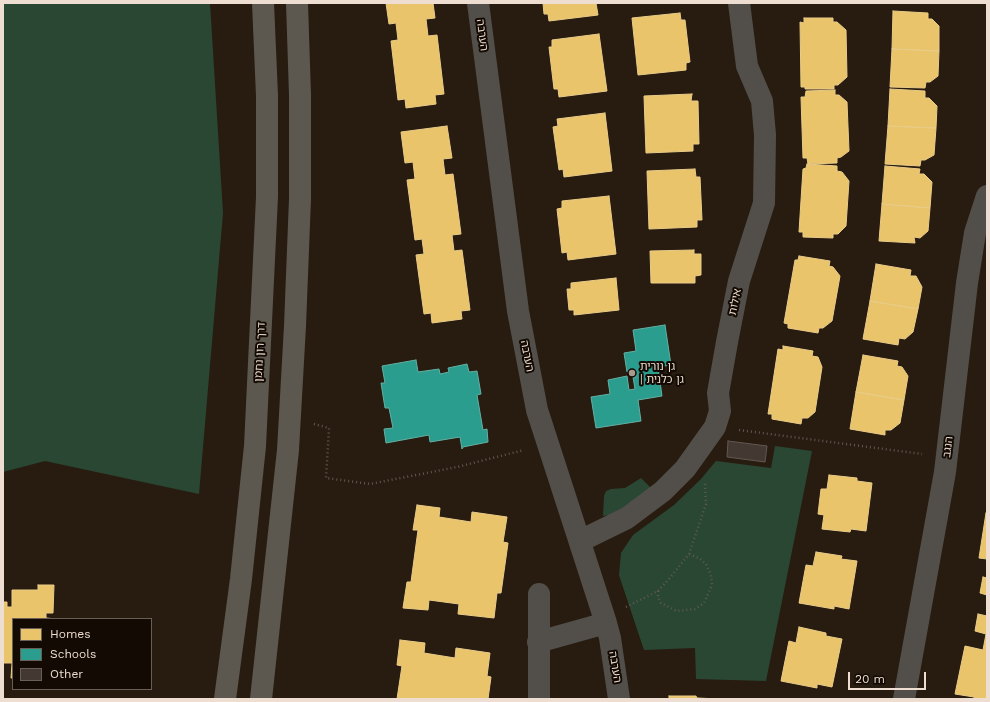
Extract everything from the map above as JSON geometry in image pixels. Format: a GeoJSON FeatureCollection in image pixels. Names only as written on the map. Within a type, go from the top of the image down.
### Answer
{"type":"FeatureCollection","features":[{"type":"Feature","properties":{"kind":"main road","name":"דרך רון נחמן"},"geometry":{"type":"LineString","coordinates":[[225,699],[241,579],[255,446],[267,197],[267,96],[263,3]]}},
{"type":"Feature","properties":{"kind":"main road"},"geometry":{"type":"LineString","coordinates":[[261,699],[288,450],[300,199],[300,95],[297,3]]}},
{"type":"Feature","properties":{"kind":"street","name":"הערבה"},"geometry":{"type":"LineString","coordinates":[[478,3],[518,311],[537,410],[606,623],[610,638],[619,699]]}},
{"type":"Feature","properties":{"kind":"street","name":"אילות"},"geometry":{"type":"LineString","coordinates":[[580,541],[627,518],[663,491],[685,469],[715,427],[720,411],[718,393],[739,281],[764,203],[766,135],[762,101],[747,66],[739,3]]}},
{"type":"Feature","properties":{"kind":"street","name":"הנגב"},"geometry":{"type":"LineString","coordinates":[[904,699],[945,472],[967,283],[975,233],[987,196]]}},
{"type":"Feature","properties":{"kind":"street"},"geometry":{"type":"LineString","coordinates":[[539,594],[539,699]]}},
{"type":"Feature","properties":{"kind":"street"},"geometry":{"type":"LineString","coordinates":[[538,642],[606,623]]}},
{"type":"Feature","properties":{"kind":"path"},"geometry":{"type":"LineString","coordinates":[[311,424],[329,428],[326,478],[370,484],[456,467],[527,449]]}},
{"type":"Feature","properties":{"kind":"path"},"geometry":{"type":"LineString","coordinates":[[736,430],[925,455]]}},
{"type":"Feature","properties":{"kind":"path"},"geometry":{"type":"LineString","coordinates":[[625,608],[658,591],[689,554],[706,504],[705,480]]}},
{"type":"Feature","properties":{"kind":"path"},"geometry":{"type":"LineString","coordinates":[[658,591],[658,597],[661,603],[677,611],[695,609],[704,603],[712,585],[711,574],[706,564],[699,558],[689,554]]}},
{"type":"Feature","properties":{"kind":"green space"},"geometry":{"type":"Polygon","coordinates":[[[3,3],[210,3],[223,213],[199,494],[45,461],[3,472],[3,3]]]}},
{"type":"Feature","properties":{"kind":"green space"},"geometry":{"type":"Polygon","coordinates":[[[775,446],[812,451],[766,681],[696,679],[695,648],[644,650],[619,575],[621,553],[633,535],[674,505],[701,479],[716,461],[771,468],[775,446]]]}},
{"type":"Feature","properties":{"kind":"green space"},"geometry":{"type":"Polygon","coordinates":[[[641,478],[653,490],[611,515],[603,516],[604,496],[606,491],[625,488],[641,478]]]}},
{"type":"Feature","properties":{"kind":"building: Homes"},"geometry":{"type":"Polygon","coordinates":[[[386,3],[433,3],[435,18],[426,19],[428,36],[437,35],[444,94],[435,95],[436,104],[406,108],[405,99],[398,100],[391,41],[398,40],[396,23],[389,24],[386,3]]]}},
{"type":"Feature","properties":{"kind":"building: Homes"},"geometry":{"type":"Polygon","coordinates":[[[543,3],[596,3],[598,15],[549,21],[548,14],[544,14],[543,3]]]}},
{"type":"Feature","properties":{"kind":"building: Homes"},"geometry":{"type":"Polygon","coordinates":[[[893,11],[928,13],[928,19],[932,19],[939,26],[939,51],[892,49],[893,11]]]}},
{"type":"Feature","properties":{"kind":"building: Homes"},"geometry":{"type":"Polygon","coordinates":[[[680,13],[681,20],[685,20],[690,62],[686,63],[686,70],[638,75],[632,18],[680,13]]]}},
{"type":"Feature","properties":{"kind":"building: Homes"},"geometry":{"type":"Polygon","coordinates":[[[804,18],[833,18],[833,22],[837,22],[846,30],[847,77],[838,85],[834,85],[834,89],[805,89],[805,87],[801,87],[800,22],[804,23],[804,18]]]}},
{"type":"Feature","properties":{"kind":"building: Homes"},"geometry":{"type":"Polygon","coordinates":[[[599,34],[607,91],[559,97],[558,89],[554,89],[549,47],[552,47],[552,40],[599,34]]]}},
{"type":"Feature","properties":{"kind":"building: Homes"},"geometry":{"type":"Polygon","coordinates":[[[892,49],[939,51],[938,76],[930,82],[926,82],[925,88],[890,87],[892,49]]]}},
{"type":"Feature","properties":{"kind":"building: Homes"},"geometry":{"type":"Polygon","coordinates":[[[890,89],[925,91],[925,98],[929,98],[937,106],[936,128],[888,126],[890,89]]]}},
{"type":"Feature","properties":{"kind":"building: Homes"},"geometry":{"type":"Polygon","coordinates":[[[835,90],[835,95],[839,95],[847,102],[849,151],[837,158],[837,163],[808,164],[807,158],[803,158],[801,97],[805,97],[806,91],[835,90]]]}},
{"type":"Feature","properties":{"kind":"building: Homes"},"geometry":{"type":"Polygon","coordinates":[[[692,94],[691,101],[698,101],[699,144],[693,144],[693,151],[646,153],[644,96],[692,94]]]}},
{"type":"Feature","properties":{"kind":"building: Homes"},"geometry":{"type":"Polygon","coordinates":[[[605,113],[612,171],[564,177],[563,169],[559,170],[553,127],[558,126],[557,119],[605,113]]]}},
{"type":"Feature","properties":{"kind":"building: Homes"},"geometry":{"type":"Polygon","coordinates":[[[447,126],[452,158],[443,159],[445,175],[453,174],[461,234],[452,235],[454,251],[462,250],[470,310],[461,311],[462,319],[432,323],[431,313],[424,314],[416,255],[424,254],[422,239],[415,240],[407,180],[415,179],[413,162],[405,163],[401,132],[447,126]]]}},
{"type":"Feature","properties":{"kind":"building: Homes"},"geometry":{"type":"Polygon","coordinates":[[[888,126],[936,128],[934,155],[925,160],[921,160],[920,166],[885,164],[888,126]]]}},
{"type":"Feature","properties":{"kind":"building: Homes"},"geometry":{"type":"Polygon","coordinates":[[[807,164],[837,166],[837,171],[842,172],[849,181],[846,226],[838,234],[833,234],[833,238],[803,237],[803,232],[799,232],[803,169],[806,168],[807,164]]]}},
{"type":"Feature","properties":{"kind":"building: Homes"},"geometry":{"type":"Polygon","coordinates":[[[885,166],[920,169],[919,174],[924,174],[932,182],[930,208],[882,204],[885,166]]]}},
{"type":"Feature","properties":{"kind":"building: Homes"},"geometry":{"type":"Polygon","coordinates":[[[695,169],[696,177],[700,177],[702,220],[697,220],[697,227],[649,229],[647,171],[695,169]]]}},
{"type":"Feature","properties":{"kind":"building: Homes"},"geometry":{"type":"Polygon","coordinates":[[[609,196],[616,254],[568,260],[567,252],[562,253],[557,209],[562,208],[562,201],[609,196]]]}},
{"type":"Feature","properties":{"kind":"building: Homes"},"geometry":{"type":"Polygon","coordinates":[[[882,204],[930,208],[928,231],[920,238],[914,237],[915,243],[879,241],[882,204]]]}},
{"type":"Feature","properties":{"kind":"building: Homes"},"geometry":{"type":"Polygon","coordinates":[[[694,250],[694,254],[701,254],[701,275],[695,276],[695,283],[651,283],[650,251],[694,250]]]}},
{"type":"Feature","properties":{"kind":"building: Homes"},"geometry":{"type":"Polygon","coordinates":[[[799,256],[830,261],[829,266],[833,267],[840,276],[832,321],[823,328],[819,328],[818,333],[788,328],[788,324],[784,323],[795,260],[798,260],[799,256]]]}},
{"type":"Feature","properties":{"kind":"building: Homes"},"geometry":{"type":"Polygon","coordinates":[[[876,264],[911,270],[910,276],[916,276],[922,287],[918,309],[870,301],[876,264]]]}},
{"type":"Feature","properties":{"kind":"building: Homes"},"geometry":{"type":"Polygon","coordinates":[[[616,278],[619,310],[574,315],[574,310],[569,310],[567,289],[571,289],[571,283],[616,278]]]}},
{"type":"Feature","properties":{"kind":"building: Homes"},"geometry":{"type":"Polygon","coordinates":[[[870,301],[918,309],[913,332],[905,339],[899,338],[898,345],[863,339],[870,301]]]}},
{"type":"Feature","properties":{"kind":"building: Homes"},"geometry":{"type":"Polygon","coordinates":[[[783,346],[813,351],[812,356],[818,357],[822,367],[815,412],[808,418],[802,418],[801,424],[772,419],[772,414],[768,414],[778,349],[783,350],[783,346]]]}},
{"type":"Feature","properties":{"kind":"building: Homes"},"geometry":{"type":"Polygon","coordinates":[[[863,355],[898,361],[897,366],[902,367],[908,376],[904,400],[856,392],[863,355]]]}},
{"type":"Feature","properties":{"kind":"building: Homes"},"geometry":{"type":"Polygon","coordinates":[[[856,392],[904,400],[900,423],[891,430],[885,430],[885,435],[850,429],[856,392]]]}},
{"type":"Feature","properties":{"kind":"building: Homes"},"geometry":{"type":"Polygon","coordinates":[[[829,475],[857,478],[857,481],[872,483],[866,531],[851,529],[850,532],[822,529],[824,515],[818,514],[821,489],[827,489],[829,475]]]}},
{"type":"Feature","properties":{"kind":"building: Homes"},"geometry":{"type":"Polygon","coordinates":[[[417,505],[440,508],[439,517],[471,522],[472,512],[507,517],[503,542],[508,543],[501,593],[497,593],[494,618],[458,614],[459,604],[429,600],[428,610],[403,608],[407,582],[411,582],[418,530],[413,530],[417,505]]]}},
{"type":"Feature","properties":{"kind":"building: Homes"},"geometry":{"type":"Polygon","coordinates":[[[987,513],[987,559],[979,558],[987,513]]]}},
{"type":"Feature","properties":{"kind":"building: Homes"},"geometry":{"type":"Polygon","coordinates":[[[816,552],[842,556],[841,559],[857,561],[849,609],[834,606],[834,609],[799,603],[806,565],[813,566],[816,552]]]}},
{"type":"Feature","properties":{"kind":"building: Homes"},"geometry":{"type":"Polygon","coordinates":[[[983,577],[987,578],[987,595],[980,593],[983,577]]]}},
{"type":"Feature","properties":{"kind":"building: Homes"},"geometry":{"type":"Polygon","coordinates":[[[38,585],[54,585],[53,613],[46,613],[46,618],[12,618],[12,663],[3,663],[3,602],[7,602],[7,607],[12,607],[12,590],[38,590],[38,585]]]}},
{"type":"Feature","properties":{"kind":"building: Homes"},"geometry":{"type":"Polygon","coordinates":[[[978,614],[987,616],[987,699],[974,699],[974,697],[955,694],[965,646],[983,650],[986,634],[975,631],[978,614]]]}},
{"type":"Feature","properties":{"kind":"building: Homes"},"geometry":{"type":"Polygon","coordinates":[[[799,627],[826,633],[826,636],[842,639],[832,687],[817,684],[817,688],[781,681],[789,641],[796,643],[799,627]]]}},
{"type":"Feature","properties":{"kind":"building: Homes"},"geometry":{"type":"Polygon","coordinates":[[[400,640],[425,643],[424,653],[455,658],[456,648],[490,653],[487,676],[491,677],[488,699],[397,699],[402,666],[397,665],[400,640]]]}},
{"type":"Feature","properties":{"kind":"building: Homes"},"geometry":{"type":"Polygon","coordinates":[[[669,696],[696,696],[697,698],[719,699],[669,699],[669,696]]]}},
{"type":"Feature","properties":{"kind":"building: Schools"},"geometry":{"type":"Polygon","coordinates":[[[665,325],[671,365],[658,367],[662,396],[638,400],[641,421],[596,428],[591,397],[610,394],[608,380],[627,376],[629,390],[635,389],[633,377],[636,377],[635,371],[627,372],[624,353],[636,351],[633,330],[665,325]]]}},
{"type":"Feature","properties":{"kind":"building: Schools"},"geometry":{"type":"Polygon","coordinates":[[[416,360],[418,372],[439,369],[440,374],[449,372],[448,368],[467,364],[469,372],[477,371],[481,394],[477,395],[483,430],[487,429],[488,442],[463,447],[462,449],[460,437],[430,442],[429,435],[386,443],[384,429],[393,428],[389,408],[385,408],[381,383],[385,383],[382,366],[416,360]]]}},
{"type":"Feature","properties":{"kind":"building: Other"},"geometry":{"type":"Polygon","coordinates":[[[728,441],[767,446],[765,462],[727,457],[728,441]]]}},
{"type":"Feature","properties":{"kind":"place","name":"גן נורית | גן כלנית"},"geometry":{"type":"Point","coordinates":[632,373]}}]}
